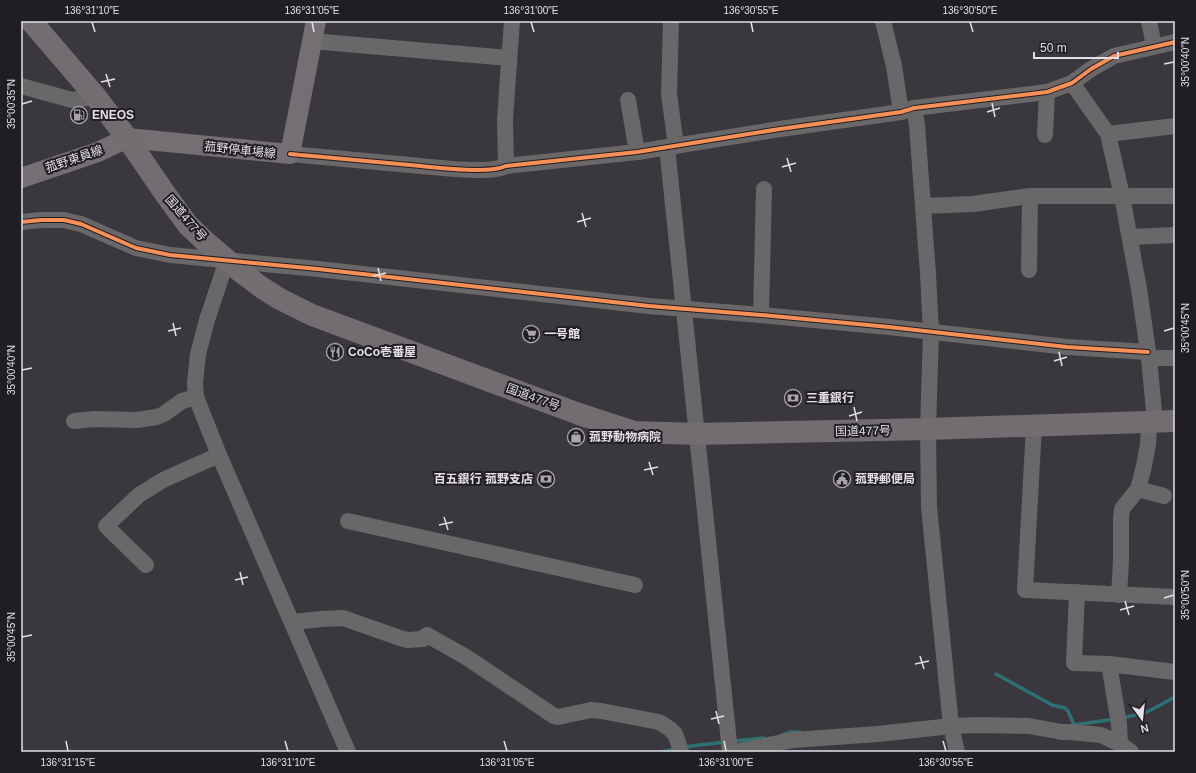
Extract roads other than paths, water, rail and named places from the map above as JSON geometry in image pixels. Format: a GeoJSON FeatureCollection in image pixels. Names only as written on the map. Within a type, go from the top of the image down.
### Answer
{"type":"FeatureCollection","features":[{"type":"Feature","properties":{"kind":"highway","name":"国道477号"},"geometry":{"type":"LineString","coordinates":[[31,21],[96,97],[127,138],[188,225],[208,244],[261,287],[278,298],[312,315],[579,414],[634,432],[697,434],[1160,422]]}},
{"type":"Feature","properties":{"kind":"main road","name":"菰野停車場線"},"geometry":{"type":"LineString","coordinates":[[127,138],[290,154],[316,21]]}},
{"type":"Feature","properties":{"kind":"main road","name":"菰野東員線"},"geometry":{"type":"LineString","coordinates":[[21,178],[98,152],[127,138]]}},
{"type":"Feature","properties":{"kind":"street"},"geometry":{"type":"LineString","coordinates":[[506,166],[505,119],[512,21]]}},
{"type":"Feature","properties":{"kind":"street"},"geometry":{"type":"LineString","coordinates":[[672,21],[669,94],[683,308],[730,747],[951,726],[980,725],[1029,726],[1062,732],[1101,735],[1125,748]]}},
{"type":"Feature","properties":{"kind":"street"},"geometry":{"type":"LineString","coordinates":[[883,21],[894,66],[908,110],[917,124],[931,332],[928,429],[929,507],[951,726],[957,752]]}},
{"type":"Feature","properties":{"kind":"street"},"geometry":{"type":"LineString","coordinates":[[1149,21],[1154,46]]}},
{"type":"Feature","properties":{"kind":"street"},"geometry":{"type":"LineString","coordinates":[[311,41],[509,58]]}},
{"type":"Feature","properties":{"kind":"street"},"geometry":{"type":"LineString","coordinates":[[290,154],[477,170],[637,152],[908,110],[1047,92],[1072,83],[1090,69],[1114,56],[1175,42]]}},
{"type":"Feature","properties":{"kind":"street"},"geometry":{"type":"LineString","coordinates":[[1072,83],[1108,134],[1130,237],[1160,422],[1148,444],[1138,490],[1122,509],[1120,518],[1121,560],[1119,595]]}},
{"type":"Feature","properties":{"kind":"street"},"geometry":{"type":"LineString","coordinates":[[21,86],[72,100],[96,97]]}},
{"type":"Feature","properties":{"kind":"street"},"geometry":{"type":"LineString","coordinates":[[1045,135],[1047,92]]}},
{"type":"Feature","properties":{"kind":"street"},"geometry":{"type":"LineString","coordinates":[[628,100],[637,152]]}},
{"type":"Feature","properties":{"kind":"street"},"geometry":{"type":"LineString","coordinates":[[1108,134],[1175,126]]}},
{"type":"Feature","properties":{"kind":"street"},"geometry":{"type":"LineString","coordinates":[[761,315],[764,190]]}},
{"type":"Feature","properties":{"kind":"street"},"geometry":{"type":"LineString","coordinates":[[923,206],[973,204],[1030,196],[1175,196]]}},
{"type":"Feature","properties":{"kind":"street"},"geometry":{"type":"LineString","coordinates":[[1029,270],[1030,196]]}},
{"type":"Feature","properties":{"kind":"street"},"geometry":{"type":"LineString","coordinates":[[21,222],[64,220],[81,224],[136,248],[170,255],[649,306],[761,315],[1175,358]]}},
{"type":"Feature","properties":{"kind":"street"},"geometry":{"type":"LineString","coordinates":[[1130,237],[1175,235]]}},
{"type":"Feature","properties":{"kind":"street"},"geometry":{"type":"LineString","coordinates":[[228,260],[207,320],[198,354],[195,383],[196,397],[219,456],[348,752]]}},
{"type":"Feature","properties":{"kind":"street"},"geometry":{"type":"LineString","coordinates":[[74,422],[94,419],[137,420],[158,417],[182,401],[196,397]]}},
{"type":"Feature","properties":{"kind":"street"},"geometry":{"type":"LineString","coordinates":[[1034,426],[1025,590],[1175,597]]}},
{"type":"Feature","properties":{"kind":"street"},"geometry":{"type":"LineString","coordinates":[[146,564],[106,526],[139,495],[163,480],[219,456]]}},
{"type":"Feature","properties":{"kind":"street"},"geometry":{"type":"LineString","coordinates":[[1138,490],[1164,496]]}},
{"type":"Feature","properties":{"kind":"street"},"geometry":{"type":"LineString","coordinates":[[348,521],[635,585]]}},
{"type":"Feature","properties":{"kind":"street"},"geometry":{"type":"LineString","coordinates":[[1076,592],[1074,662],[1109,664],[1175,672]]}},
{"type":"Feature","properties":{"kind":"street"},"geometry":{"type":"LineString","coordinates":[[292,622],[343,618],[407,640],[423,639],[427,636],[466,657],[554,716],[558,717],[591,710],[659,722],[675,734],[679,747]]}},
{"type":"Feature","properties":{"kind":"street"},"geometry":{"type":"LineString","coordinates":[[1109,664],[1125,748]]}},
{"type":"Feature","properties":{"kind":"waterway"},"geometry":{"type":"LineString","coordinates":[[996,674],[1052,705],[1065,708],[1068,711],[1074,725],[1115,719]]}},
{"type":"Feature","properties":{"kind":"waterway"},"geometry":{"type":"LineString","coordinates":[[1123,718],[1147,712],[1175,697]]}},
{"type":"Feature","properties":{"kind":"waterway"},"geometry":{"type":"LineString","coordinates":[[782,735],[791,732],[800,732]]}},
{"type":"Feature","properties":{"kind":"waterway"},"geometry":{"type":"LineString","coordinates":[[733,741],[764,738]]}},
{"type":"Feature","properties":{"kind":"waterway"},"geometry":{"type":"LineString","coordinates":[[683,747],[725,742]]}},
{"type":"Feature","properties":{"kind":"waterway"},"geometry":{"type":"LineString","coordinates":[[661,752],[675,749]]}},
{"type":"Feature","properties":{"kind":"place","name":"ENEOS"},"geometry":{"type":"Point","coordinates":[79,115]}},
{"type":"Feature","properties":{"kind":"place","name":"一号館"},"geometry":{"type":"Point","coordinates":[531,334]}},
{"type":"Feature","properties":{"kind":"place","name":"CoCo壱番屋"},"geometry":{"type":"Point","coordinates":[335,352]}},
{"type":"Feature","properties":{"kind":"place","name":"三重銀行"},"geometry":{"type":"Point","coordinates":[793,398]}},
{"type":"Feature","properties":{"kind":"place","name":"菰野動物病院"},"geometry":{"type":"Point","coordinates":[576,437]}},
{"type":"Feature","properties":{"kind":"place","name":"百五銀行 菰野支店"},"geometry":{"type":"Point","coordinates":[546,479]}},
{"type":"Feature","properties":{"kind":"place","name":"菰野郵便局"},"geometry":{"type":"Point","coordinates":[842,479]}}]}
